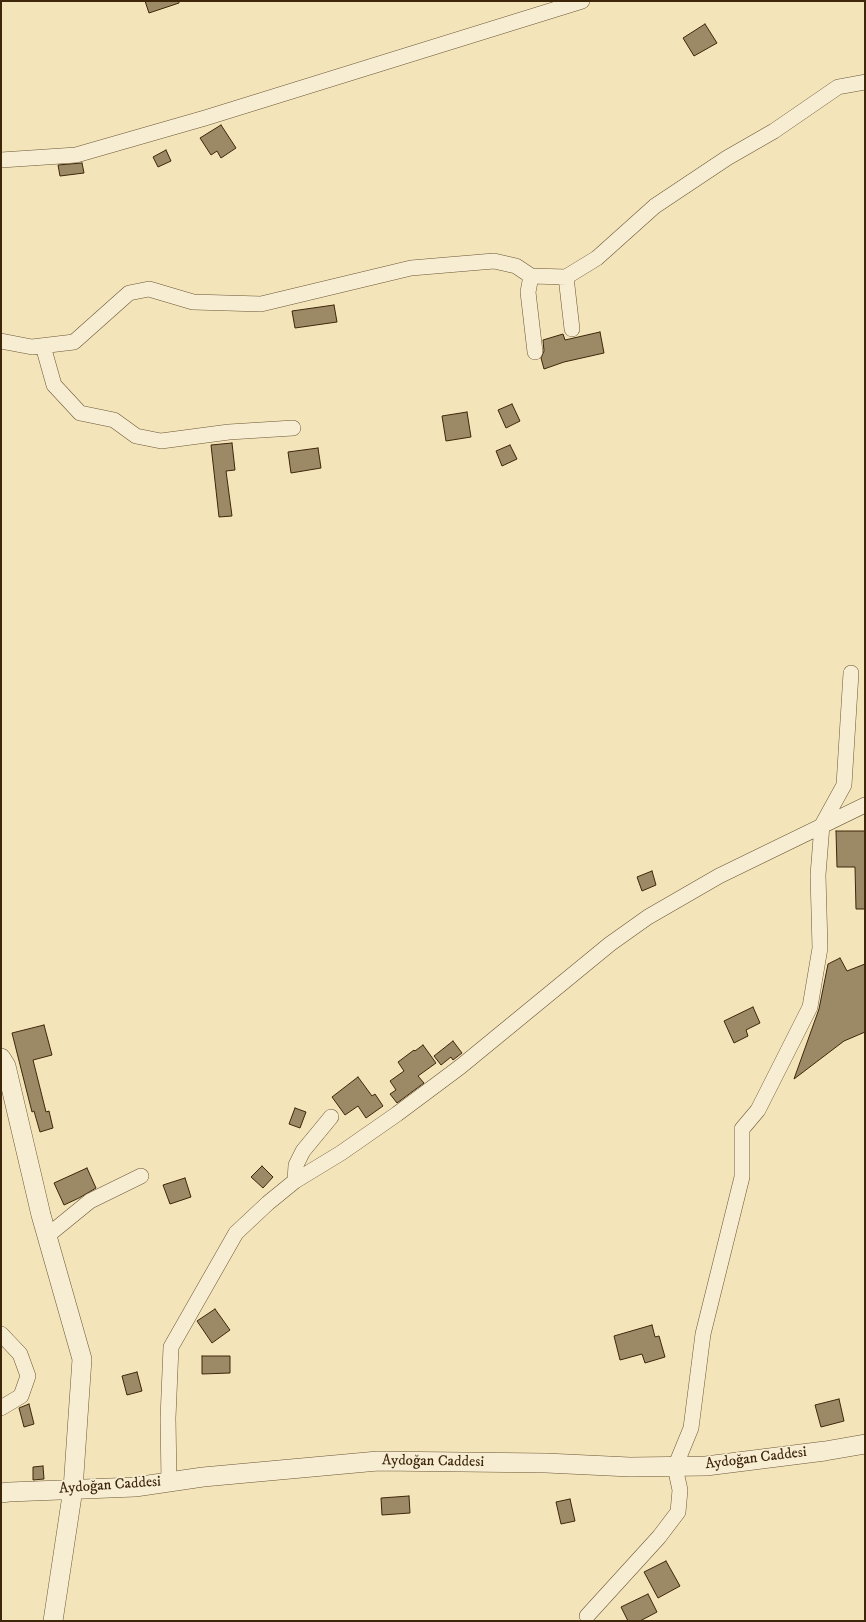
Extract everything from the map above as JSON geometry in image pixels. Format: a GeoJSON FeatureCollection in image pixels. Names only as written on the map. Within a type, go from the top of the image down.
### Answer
{"type":"FeatureCollection","features":[{"type":"Feature","properties":{"kind":"street"},"geometry":{"type":"LineString","coordinates":[[1,160],[76,155],[205,118],[582,1]]}},
{"type":"Feature","properties":{"kind":"street"},"geometry":{"type":"LineString","coordinates":[[1,341],[32,347],[74,342],[129,293],[149,289],[193,302],[261,304],[411,268],[494,261],[516,266],[531,276],[566,277],[597,258],[655,206],[727,158],[774,131],[838,87],[865,82]]}},
{"type":"Feature","properties":{"kind":"street"},"geometry":{"type":"LineString","coordinates":[[531,276],[528,292],[535,352]]}},
{"type":"Feature","properties":{"kind":"street"},"geometry":{"type":"LineString","coordinates":[[566,277],[572,329]]}},
{"type":"Feature","properties":{"kind":"street"},"geometry":{"type":"LineString","coordinates":[[43,346],[54,385],[80,413],[114,420],[136,436],[162,442],[229,432],[293,428]]}},
{"type":"Feature","properties":{"kind":"street"},"geometry":{"type":"LineString","coordinates":[[587,1616],[659,1537],[678,1512],[680,1490],[675,1467],[691,1428],[703,1334],[742,1177],[742,1129],[758,1110],[810,1007],[820,948],[818,875],[822,825],[844,785],[851,672]]}},
{"type":"Feature","properties":{"kind":"street"},"geometry":{"type":"LineString","coordinates":[[169,1482],[168,1418],[171,1347],[236,1233],[295,1180],[341,1153],[397,1114],[460,1067],[610,944],[648,917],[719,876],[865,805]]}},
{"type":"Feature","properties":{"kind":"street"},"geometry":{"type":"LineString","coordinates":[[1,1058],[6,1066],[47,1236],[82,1359],[73,1489],[53,1621]]}},
{"type":"Feature","properties":{"kind":"street"},"geometry":{"type":"LineString","coordinates":[[295,1180],[296,1165],[303,1151],[332,1117]]}},
{"type":"Feature","properties":{"kind":"street"},"geometry":{"type":"LineString","coordinates":[[47,1236],[90,1201],[141,1176]]}},
{"type":"Feature","properties":{"kind":"street"},"geometry":{"type":"LineString","coordinates":[[1,1334],[20,1354],[28,1376],[21,1396],[1,1408]]}},
{"type":"Feature","properties":{"kind":"street","name":"Aydoğan Caddesi"},"geometry":{"type":"LineString","coordinates":[[1,1493],[135,1486],[290,1468],[378,1461],[546,1463],[630,1467],[706,1466],[825,1451],[865,1444]]}},
{"type":"Feature","properties":{"kind":"building"},"geometry":{"type":"Polygon","coordinates":[[[145,1],[179,1],[179,3],[149,13],[145,1]]]}},
{"type":"Feature","properties":{"kind":"building"},"geometry":{"type":"Polygon","coordinates":[[[705,24],[717,43],[694,56],[683,38],[705,24]]]}},
{"type":"Feature","properties":{"kind":"building"},"geometry":{"type":"Polygon","coordinates":[[[221,125],[236,148],[221,158],[217,151],[211,155],[200,138],[221,125]]]}},
{"type":"Feature","properties":{"kind":"building"},"geometry":{"type":"Polygon","coordinates":[[[166,150],[171,161],[158,167],[153,157],[166,150]]]}},
{"type":"Feature","properties":{"kind":"building"},"geometry":{"type":"Polygon","coordinates":[[[82,163],[84,173],[60,176],[58,165],[82,163]]]}},
{"type":"Feature","properties":{"kind":"building"},"geometry":{"type":"Polygon","coordinates":[[[334,305],[337,322],[295,328],[292,311],[334,305]]]}},
{"type":"Feature","properties":{"kind":"building"},"geometry":{"type":"Polygon","coordinates":[[[600,332],[604,353],[564,362],[544,369],[541,358],[544,351],[543,340],[563,334],[565,340],[600,332]]]}},
{"type":"Feature","properties":{"kind":"building"},"geometry":{"type":"Polygon","coordinates":[[[512,404],[520,421],[506,428],[498,410],[512,404]]]}},
{"type":"Feature","properties":{"kind":"building"},"geometry":{"type":"Polygon","coordinates":[[[467,412],[471,437],[446,441],[442,416],[467,412]]]}},
{"type":"Feature","properties":{"kind":"building"},"geometry":{"type":"Polygon","coordinates":[[[232,443],[235,470],[226,471],[232,516],[219,517],[211,445],[232,443]]]}},
{"type":"Feature","properties":{"kind":"building"},"geometry":{"type":"Polygon","coordinates":[[[510,445],[517,459],[502,466],[496,451],[510,445]]]}},
{"type":"Feature","properties":{"kind":"building"},"geometry":{"type":"Polygon","coordinates":[[[318,448],[321,468],[291,473],[288,452],[318,448]]]}},
{"type":"Feature","properties":{"kind":"building"},"geometry":{"type":"Polygon","coordinates":[[[836,831],[865,831],[865,909],[856,909],[855,867],[837,867],[836,831]]]}},
{"type":"Feature","properties":{"kind":"building"},"geometry":{"type":"Polygon","coordinates":[[[652,871],[656,885],[642,891],[637,877],[652,871]]]}},
{"type":"Feature","properties":{"kind":"building"},"geometry":{"type":"Polygon","coordinates":[[[840,958],[847,971],[865,964],[865,1032],[844,1041],[794,1079],[819,1009],[828,964],[840,958]]]}},
{"type":"Feature","properties":{"kind":"building"},"geometry":{"type":"Polygon","coordinates":[[[753,1007],[760,1023],[746,1030],[748,1036],[734,1043],[724,1021],[753,1007]]]}},
{"type":"Feature","properties":{"kind":"building"},"geometry":{"type":"Polygon","coordinates":[[[44,1025],[52,1055],[33,1060],[46,1112],[49,1111],[53,1128],[40,1132],[34,1111],[32,1112],[12,1033],[44,1025]]]}},
{"type":"Feature","properties":{"kind":"building"},"geometry":{"type":"Polygon","coordinates":[[[453,1041],[462,1053],[453,1060],[451,1057],[441,1065],[434,1056],[453,1041]]]}},
{"type":"Feature","properties":{"kind":"building"},"geometry":{"type":"Polygon","coordinates":[[[423,1045],[436,1063],[418,1076],[424,1083],[397,1103],[390,1094],[396,1090],[390,1081],[404,1071],[398,1062],[423,1045]]]}},
{"type":"Feature","properties":{"kind":"building"},"geometry":{"type":"Polygon","coordinates":[[[358,1077],[372,1096],[375,1094],[383,1106],[366,1118],[358,1106],[345,1115],[332,1097],[358,1077]]]}},
{"type":"Feature","properties":{"kind":"building"},"geometry":{"type":"Polygon","coordinates":[[[295,1108],[306,1112],[300,1128],[289,1124],[295,1108]]]}},
{"type":"Feature","properties":{"kind":"building"},"geometry":{"type":"Polygon","coordinates":[[[262,1166],[273,1177],[263,1188],[251,1177],[262,1166]]]}},
{"type":"Feature","properties":{"kind":"building"},"geometry":{"type":"Polygon","coordinates":[[[87,1168],[96,1188],[64,1205],[54,1183],[87,1168]]]}},
{"type":"Feature","properties":{"kind":"building"},"geometry":{"type":"Polygon","coordinates":[[[185,1178],[191,1197],[170,1204],[163,1185],[185,1178]]]}},
{"type":"Feature","properties":{"kind":"building"},"geometry":{"type":"Polygon","coordinates":[[[215,1309],[230,1330],[212,1343],[197,1321],[215,1309]]]}},
{"type":"Feature","properties":{"kind":"building"},"geometry":{"type":"Polygon","coordinates":[[[652,1325],[655,1337],[659,1336],[665,1357],[645,1363],[642,1354],[620,1360],[614,1336],[652,1325]]]}},
{"type":"Feature","properties":{"kind":"building"},"geometry":{"type":"Polygon","coordinates":[[[202,1356],[230,1356],[230,1373],[202,1374],[202,1356]]]}},
{"type":"Feature","properties":{"kind":"building"},"geometry":{"type":"Polygon","coordinates":[[[137,1372],[142,1391],[127,1395],[122,1376],[137,1372]]]}},
{"type":"Feature","properties":{"kind":"building"},"geometry":{"type":"Polygon","coordinates":[[[839,1399],[844,1421],[821,1427],[815,1405],[839,1399]]]}},
{"type":"Feature","properties":{"kind":"building"},"geometry":{"type":"Polygon","coordinates":[[[29,1404],[34,1424],[24,1427],[19,1408],[29,1404]]]}},
{"type":"Feature","properties":{"kind":"building"},"geometry":{"type":"Polygon","coordinates":[[[43,1466],[44,1479],[33,1480],[33,1467],[43,1466]]]}},
{"type":"Feature","properties":{"kind":"building"},"geometry":{"type":"Polygon","coordinates":[[[409,1496],[410,1513],[382,1515],[381,1498],[409,1496]]]}},
{"type":"Feature","properties":{"kind":"building"},"geometry":{"type":"Polygon","coordinates":[[[570,1499],[575,1521],[561,1524],[556,1502],[570,1499]]]}},
{"type":"Feature","properties":{"kind":"building"},"geometry":{"type":"Polygon","coordinates":[[[666,1561],[680,1586],[658,1598],[644,1572],[666,1561]]]}},
{"type":"Feature","properties":{"kind":"building"},"geometry":{"type":"Polygon","coordinates":[[[648,1594],[657,1612],[640,1621],[628,1621],[621,1607],[648,1594]]]}}]}
